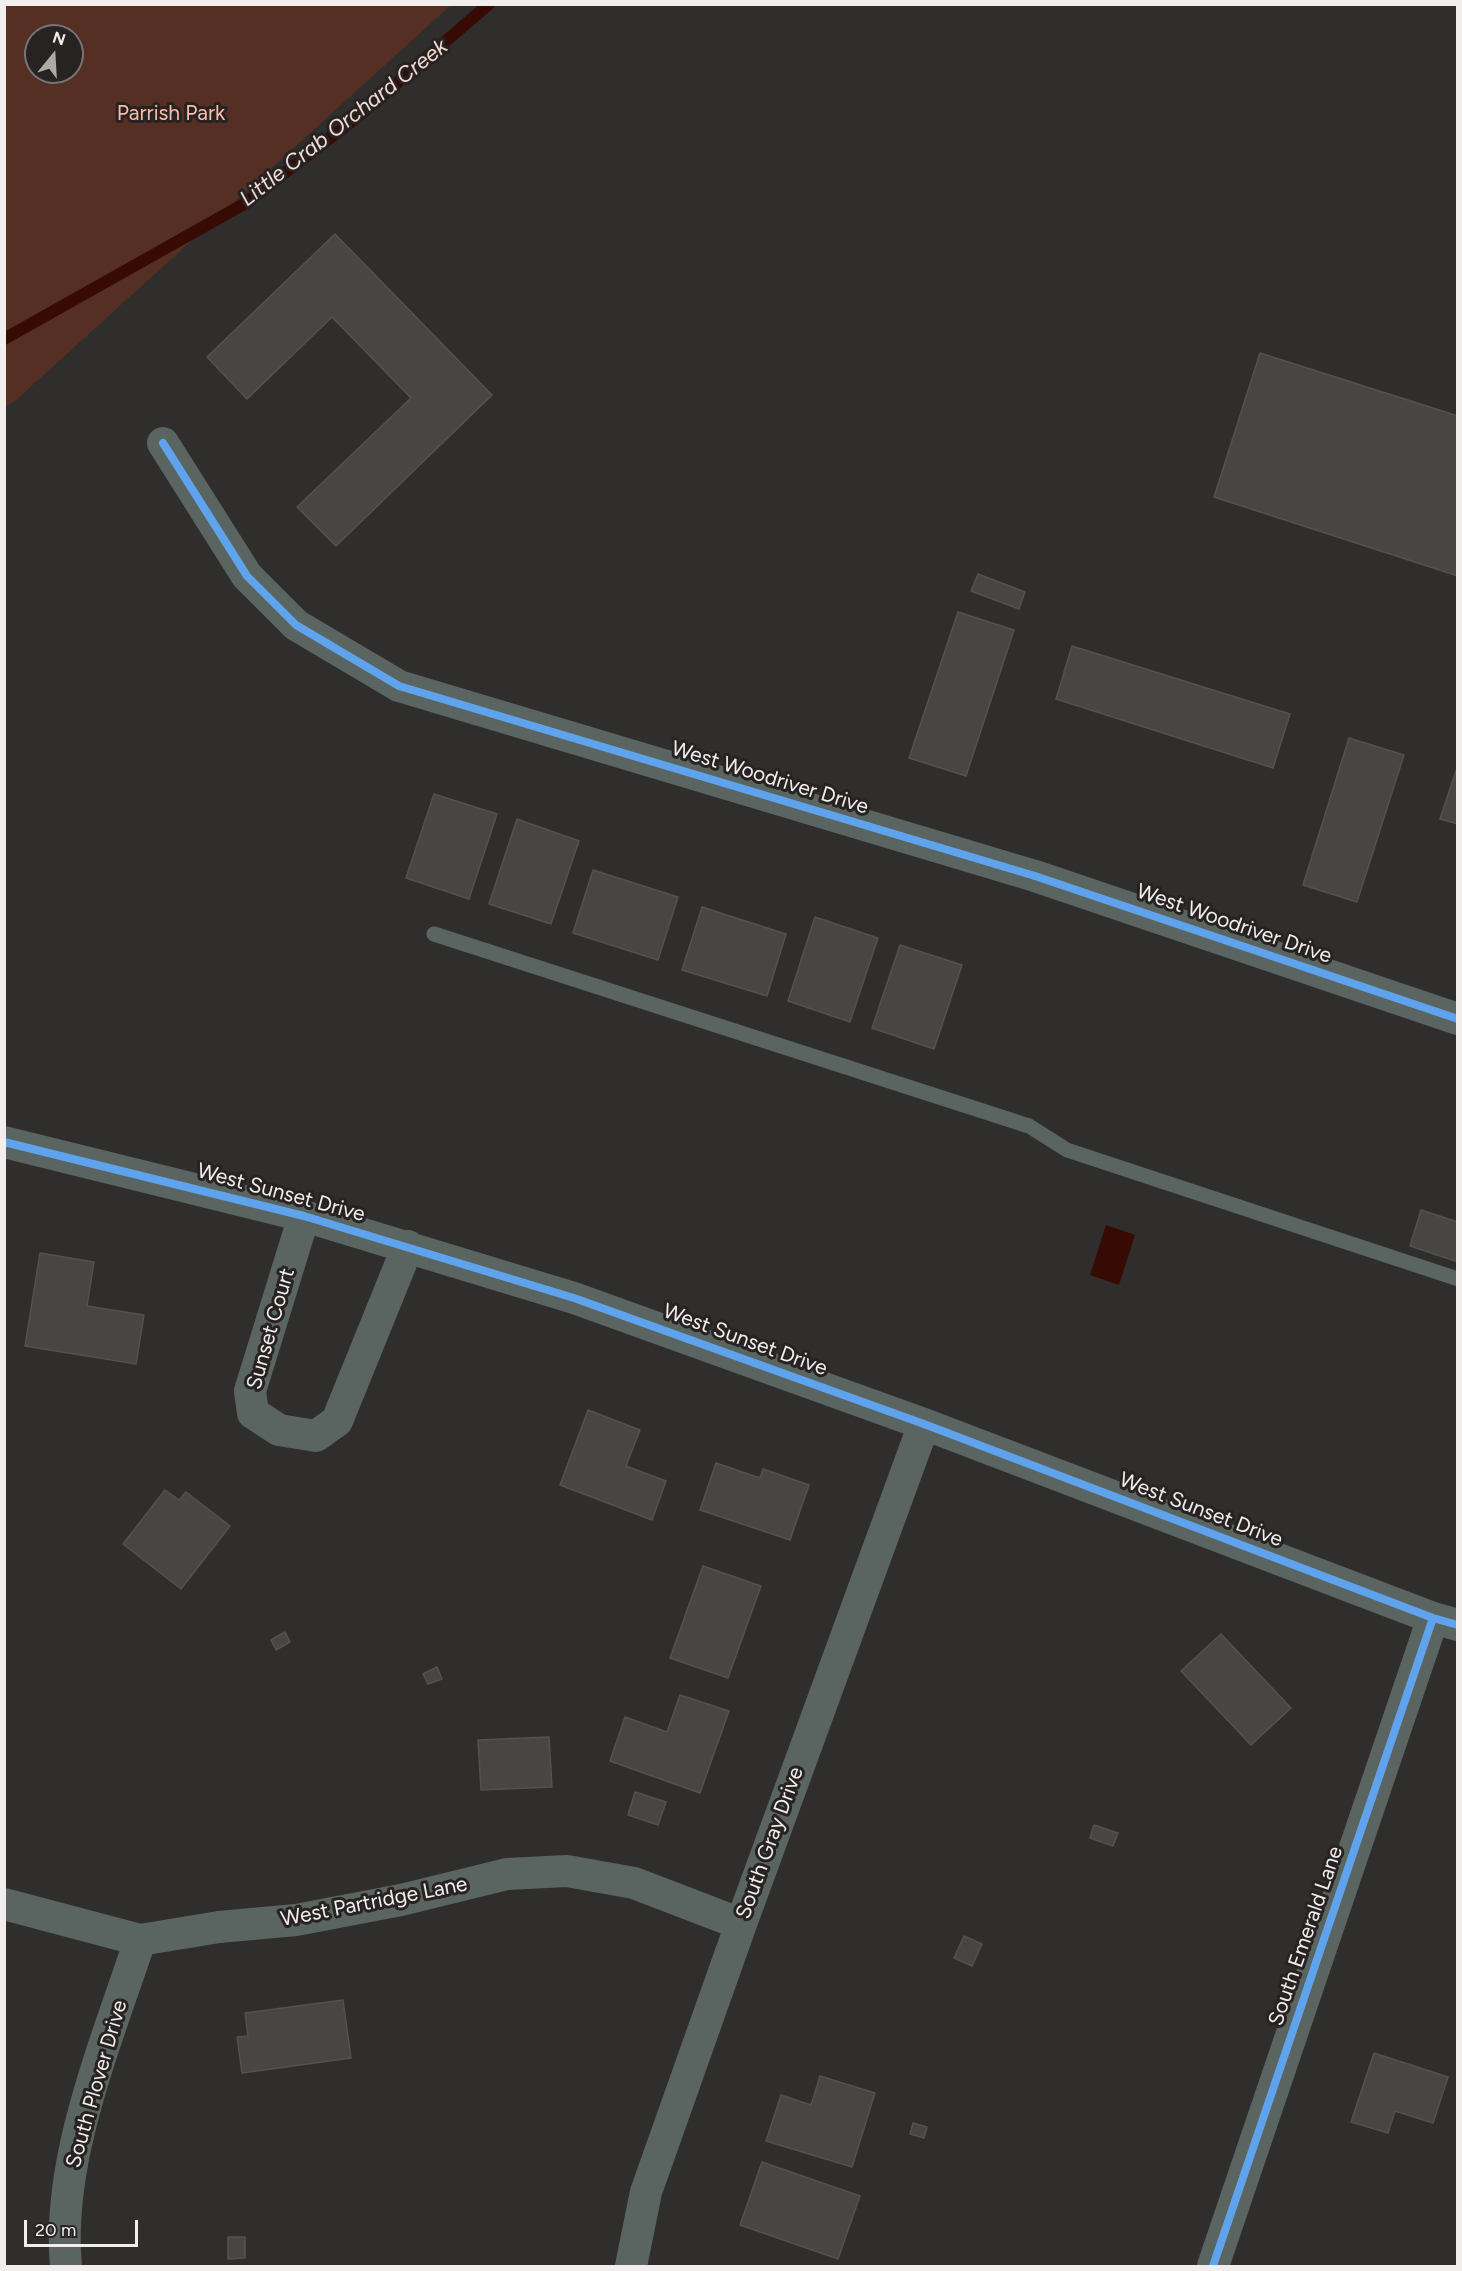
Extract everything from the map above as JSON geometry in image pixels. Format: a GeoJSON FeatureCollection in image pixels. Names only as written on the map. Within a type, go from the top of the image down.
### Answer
{"type":"FeatureCollection","features":[{"type":"Feature","properties":{"kind":"street","name":"West Woodriver Drive"},"geometry":{"type":"LineString","coordinates":[[163,444],[247,576],[296,625],[399,686],[1035,876],[1458,1019]]}},
{"type":"Feature","properties":{"kind":"street","name":"West Sunset Drive"},"geometry":{"type":"LineString","coordinates":[[4,1142],[304,1216],[574,1298],[924,1424],[1445,1621]]}},
{"type":"Feature","properties":{"kind":"street","name":"Sunset Court"},"geometry":{"type":"LineString","coordinates":[[304,1216],[250,1391],[253,1413],[279,1430],[316,1436],[337,1421],[408,1246]]}},
{"type":"Feature","properties":{"kind":"street","name":"South Gray Drive"},"geometry":{"type":"LineString","coordinates":[[631,2266],[646,2192],[741,1924],[924,1424]]}},
{"type":"Feature","properties":{"kind":"street","name":"South Emerald Lane"},"geometry":{"type":"LineString","coordinates":[[1213,2266],[1445,1621]]}},
{"type":"Feature","properties":{"kind":"street","name":"West Partridge Lane"},"geometry":{"type":"LineString","coordinates":[[4,1904],[27,1912],[140,1940],[219,1927],[296,1920],[401,1900],[507,1874],[567,1871],[634,1883],[741,1924]]}},
{"type":"Feature","properties":{"kind":"street","name":"South Plover Drive"},"geometry":{"type":"LineString","coordinates":[[66,2266],[64,2250],[67,2191],[83,2117],[140,1940]]}},
{"type":"Feature","properties":{"kind":"lane"},"geometry":{"type":"LineString","coordinates":[[434,934],[1029,1126],[1067,1150],[1458,1279]]}},
{"type":"Feature","properties":{"kind":"green space","name":"Parrish Park"},"geometry":{"type":"Polygon","coordinates":[[[5,4],[451,4],[451,5],[15,401],[5,406],[5,4]]]}},
{"type":"Feature","properties":{"kind":"shaded area"},"geometry":{"type":"Polygon","coordinates":[[[1106,1225],[1135,1235],[1119,1285],[1090,1275],[1106,1225]]]}},
{"type":"Feature","properties":{"kind":"building"},"geometry":{"type":"Polygon","coordinates":[[[335,234],[492,395],[336,546],[297,507],[411,398],[332,317],[247,399],[207,357],[335,234]]]}},
{"type":"Feature","properties":{"kind":"building"},"geometry":{"type":"Polygon","coordinates":[[[1260,353],[1458,416],[1458,576],[1214,497],[1260,353]]]}},
{"type":"Feature","properties":{"kind":"building"},"geometry":{"type":"Polygon","coordinates":[[[978,574],[1025,592],[1019,609],[971,591],[978,574]]]}},
{"type":"Feature","properties":{"kind":"building"},"geometry":{"type":"Polygon","coordinates":[[[958,612],[1014,630],[966,776],[909,758],[958,612]]]}},
{"type":"Feature","properties":{"kind":"building"},"geometry":{"type":"Polygon","coordinates":[[[1072,646],[1290,714],[1273,768],[1056,699],[1072,646]]]}},
{"type":"Feature","properties":{"kind":"building"},"geometry":{"type":"Polygon","coordinates":[[[1349,738],[1404,755],[1357,902],[1303,885],[1349,738]]]}},
{"type":"Feature","properties":{"kind":"building"},"geometry":{"type":"Polygon","coordinates":[[[1458,765],[1458,824],[1440,819],[1458,765]]]}},
{"type":"Feature","properties":{"kind":"building"},"geometry":{"type":"Polygon","coordinates":[[[434,794],[497,814],[469,899],[406,878],[434,794]]]}},
{"type":"Feature","properties":{"kind":"building"},"geometry":{"type":"Polygon","coordinates":[[[517,819],[579,841],[551,924],[489,904],[517,819]]]}},
{"type":"Feature","properties":{"kind":"building"},"geometry":{"type":"Polygon","coordinates":[[[593,870],[678,897],[658,960],[573,933],[593,870]]]}},
{"type":"Feature","properties":{"kind":"building"},"geometry":{"type":"Polygon","coordinates":[[[702,907],[786,934],[767,996],[682,970],[702,907]]]}},
{"type":"Feature","properties":{"kind":"building"},"geometry":{"type":"Polygon","coordinates":[[[815,917],[878,938],[850,1022],[788,1001],[815,917]]]}},
{"type":"Feature","properties":{"kind":"building"},"geometry":{"type":"Polygon","coordinates":[[[900,945],[962,965],[934,1049],[872,1028],[900,945]]]}},
{"type":"Feature","properties":{"kind":"building"},"geometry":{"type":"Polygon","coordinates":[[[1421,1210],[1458,1222],[1458,1262],[1410,1246],[1421,1210]]]}},
{"type":"Feature","properties":{"kind":"building"},"geometry":{"type":"Polygon","coordinates":[[[40,1253],[94,1262],[87,1306],[144,1315],[136,1364],[25,1346],[40,1253]]]}},
{"type":"Feature","properties":{"kind":"building"},"geometry":{"type":"Polygon","coordinates":[[[588,1410],[640,1430],[626,1466],[666,1481],[652,1520],[560,1485],[588,1410]]]}},
{"type":"Feature","properties":{"kind":"building"},"geometry":{"type":"Polygon","coordinates":[[[716,1463],[760,1478],[763,1469],[809,1485],[790,1540],[700,1510],[716,1463]]]}},
{"type":"Feature","properties":{"kind":"building"},"geometry":{"type":"Polygon","coordinates":[[[165,1490],[179,1500],[186,1492],[230,1526],[181,1589],[123,1544],[165,1490]]]}},
{"type":"Feature","properties":{"kind":"building"},"geometry":{"type":"Polygon","coordinates":[[[703,1566],[761,1586],[728,1678],[670,1658],[703,1566]]]}},
{"type":"Feature","properties":{"kind":"building"},"geometry":{"type":"Polygon","coordinates":[[[285,1632],[290,1642],[276,1650],[271,1640],[285,1632]]]}},
{"type":"Feature","properties":{"kind":"building"},"geometry":{"type":"Polygon","coordinates":[[[1221,1634],[1291,1708],[1251,1745],[1181,1671],[1221,1634]]]}},
{"type":"Feature","properties":{"kind":"building"},"geometry":{"type":"Polygon","coordinates":[[[437,1667],[442,1679],[428,1684],[423,1674],[437,1667]]]}},
{"type":"Feature","properties":{"kind":"building"},"geometry":{"type":"Polygon","coordinates":[[[680,1695],[729,1711],[700,1793],[610,1761],[625,1717],[667,1732],[680,1695]]]}},
{"type":"Feature","properties":{"kind":"building"},"geometry":{"type":"Polygon","coordinates":[[[549,1737],[552,1787],[481,1790],[478,1740],[549,1737]]]}},
{"type":"Feature","properties":{"kind":"building"},"geometry":{"type":"Polygon","coordinates":[[[635,1792],[666,1802],[658,1825],[628,1815],[635,1792]]]}},
{"type":"Feature","properties":{"kind":"building"},"geometry":{"type":"Polygon","coordinates":[[[1094,1825],[1118,1833],[1113,1846],[1090,1838],[1094,1825]]]}},
{"type":"Feature","properties":{"kind":"building"},"geometry":{"type":"Polygon","coordinates":[[[964,1936],[982,1944],[972,1966],[954,1958],[964,1936]]]}},
{"type":"Feature","properties":{"kind":"building"},"geometry":{"type":"Polygon","coordinates":[[[343,2000],[351,2058],[242,2073],[237,2037],[248,2036],[245,2013],[343,2000]]]}},
{"type":"Feature","properties":{"kind":"building"},"geometry":{"type":"Polygon","coordinates":[[[1374,2053],[1448,2077],[1433,2123],[1395,2111],[1388,2133],[1351,2122],[1374,2053]]]}},
{"type":"Feature","properties":{"kind":"building"},"geometry":{"type":"Polygon","coordinates":[[[820,2076],[875,2093],[852,2167],[766,2141],[781,2095],[811,2105],[820,2076]]]}},
{"type":"Feature","properties":{"kind":"building"},"geometry":{"type":"Polygon","coordinates":[[[913,2123],[927,2127],[924,2138],[910,2134],[913,2123]]]}},
{"type":"Feature","properties":{"kind":"building"},"geometry":{"type":"Polygon","coordinates":[[[762,2162],[860,2196],[838,2259],[740,2225],[762,2162]]]}},
{"type":"Feature","properties":{"kind":"building"},"geometry":{"type":"Polygon","coordinates":[[[228,2237],[245,2237],[245,2258],[228,2259],[228,2237]]]}},
{"type":"Feature","properties":{"kind":"waterway","name":"Little Crab Orchard Creek"},"geometry":{"type":"LineString","coordinates":[[4,339],[244,204],[360,115],[489,4]]}},
{"type":"Feature","properties":{"kind":"cycle path"},"geometry":{"type":"LineString","coordinates":[[163,443],[247,576],[296,625],[399,686],[1035,876],[1458,1019]]}},
{"type":"Feature","properties":{"kind":"cycle path"},"geometry":{"type":"LineString","coordinates":[[4,1142],[304,1216],[574,1298],[924,1424],[1433,1618],[1458,1625]]}},
{"type":"Feature","properties":{"kind":"cycle path"},"geometry":{"type":"LineString","coordinates":[[1213,2266],[1433,1618]]}}]}
